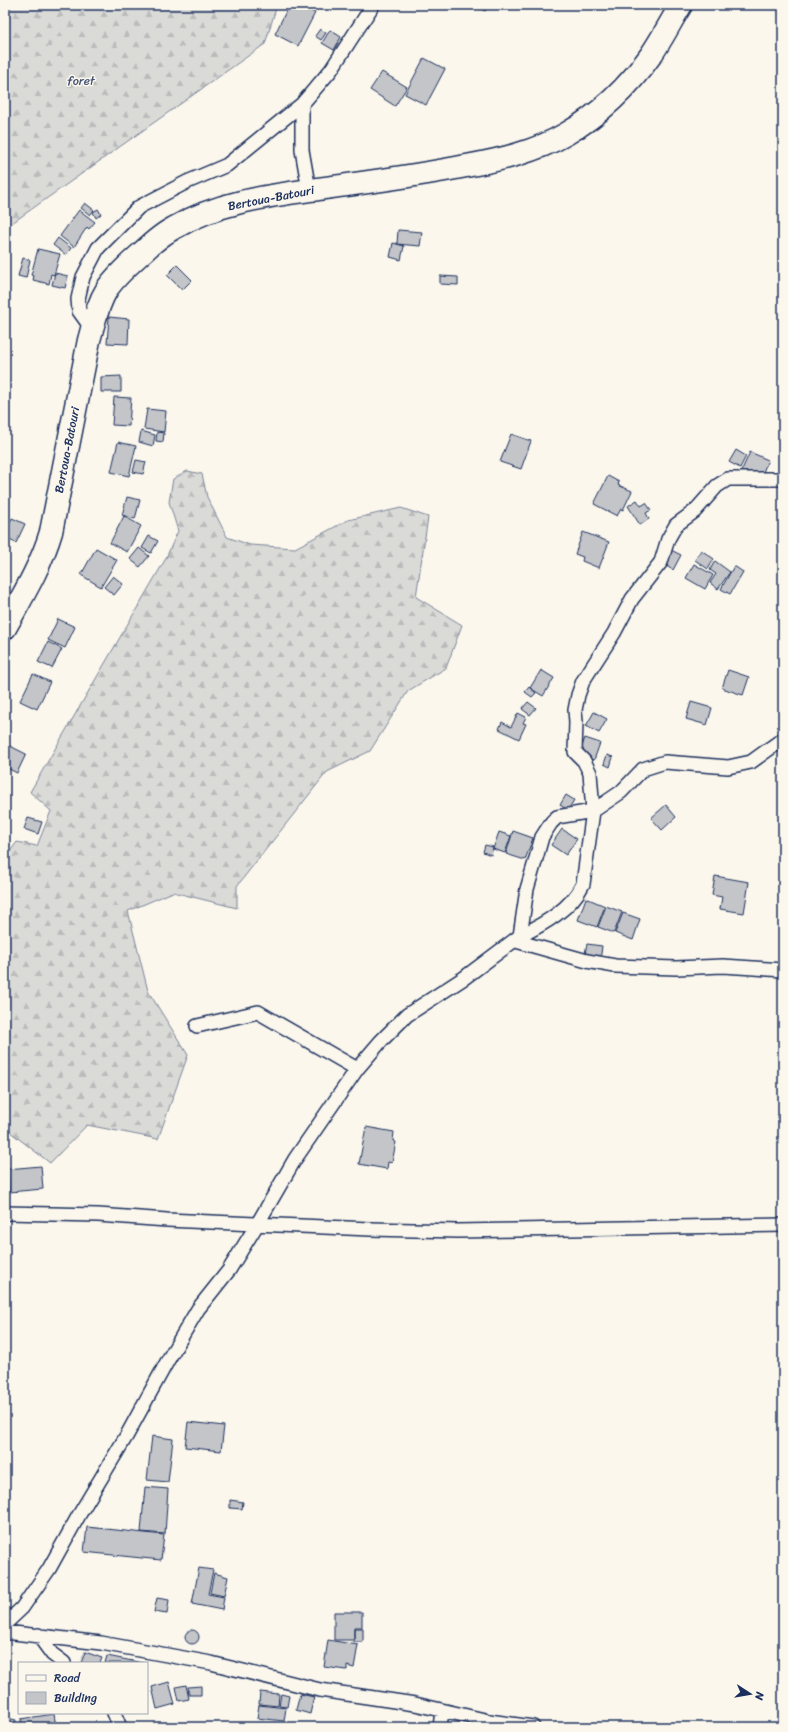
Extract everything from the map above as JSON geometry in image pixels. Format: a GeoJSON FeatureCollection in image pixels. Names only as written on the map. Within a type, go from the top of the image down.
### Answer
{"type":"FeatureCollection","features":[{"type":"Feature","properties":{"kind":"highway","name":"Bertoua-Batouri"},"geometry":{"type":"LineString","coordinates":[[5,628],[35,573],[46,548],[51,532],[92,329],[100,302],[107,288],[116,277],[151,245],[173,228],[212,210],[236,203],[309,190],[439,171],[496,160],[530,151],[566,134],[600,110],[626,85],[651,55],[681,5]]}},
{"type":"Feature","properties":{"kind":"street"},"geometry":{"type":"LineString","coordinates":[[92,329],[79,311],[78,299],[84,276],[98,248],[139,207],[187,182],[227,165],[302,104],[331,70],[373,5]]}},
{"type":"Feature","properties":{"kind":"street"},"geometry":{"type":"LineString","coordinates":[[302,104],[302,150],[309,190]]}},
{"type":"Feature","properties":{"kind":"street"},"geometry":{"type":"LineString","coordinates":[[5,1624],[22,1608],[49,1569],[79,1515],[127,1436],[168,1360],[198,1309],[229,1270],[295,1159],[358,1069],[381,1041],[407,1015],[464,978],[518,938],[553,917],[569,904],[579,892],[583,884],[593,811],[590,773],[584,761],[575,752],[575,710],[578,695],[589,670],[614,633],[632,599],[661,562],[668,539],[676,526],[695,511],[717,486],[728,479],[783,479]]}},
{"type":"Feature","properties":{"kind":"street"},"geometry":{"type":"LineString","coordinates":[[518,938],[527,889],[542,837],[557,817],[593,811],[621,792],[643,769],[665,762],[728,767],[750,762],[783,739]]}},
{"type":"Feature","properties":{"kind":"street"},"geometry":{"type":"LineString","coordinates":[[518,938],[587,961],[615,966],[676,968],[723,966],[783,970]]}},
{"type":"Feature","properties":{"kind":"street"},"geometry":{"type":"LineString","coordinates":[[197,1026],[258,1012],[358,1069]]}},
{"type":"Feature","properties":{"kind":"street"},"geometry":{"type":"LineString","coordinates":[[5,1213],[98,1215],[167,1220],[370,1229],[458,1231],[783,1225]]}},
{"type":"Feature","properties":{"kind":"street"},"geometry":{"type":"LineString","coordinates":[[5,1632],[101,1643],[211,1663],[320,1690],[415,1704],[489,1721],[533,1727]]}},
{"type":"Feature","properties":{"kind":"street"},"geometry":{"type":"LineString","coordinates":[[38,1635],[52,1654],[63,1662]]}},
{"type":"Feature","properties":{"kind":"street"},"geometry":{"type":"LineString","coordinates":[[440,1727],[442,1711]]}},
{"type":"Feature","properties":{"kind":"street"},"geometry":{"type":"LineString","coordinates":[[114,1714],[120,1727]]}},
{"type":"Feature","properties":{"kind":"green space","name":"foret"},"geometry":{"type":"Polygon","coordinates":[[[5,5],[277,5],[265,44],[5,228],[5,5]]]}},
{"type":"Feature","properties":{"kind":"green space"},"geometry":{"type":"Polygon","coordinates":[[[187,471],[202,474],[207,497],[227,537],[250,545],[295,548],[348,520],[401,508],[428,517],[416,597],[462,625],[446,668],[408,691],[370,751],[327,772],[237,886],[237,908],[173,892],[128,911],[148,991],[188,1055],[158,1139],[87,1125],[50,1163],[5,1128],[5,858],[17,842],[37,846],[51,811],[30,792],[165,560],[178,531],[169,502],[173,479],[187,471]]]}},
{"type":"Feature","properties":{"kind":"building"},"geometry":{"type":"Polygon","coordinates":[[[289,5],[300,5],[315,13],[298,46],[275,34],[289,5]]]}},
{"type":"Feature","properties":{"kind":"building"},"geometry":{"type":"Polygon","coordinates":[[[475,5],[489,5],[485,11],[475,5]]]}},
{"type":"Feature","properties":{"kind":"building"},"geometry":{"type":"Polygon","coordinates":[[[320,29],[326,33],[321,40],[315,36],[320,29]]]}},
{"type":"Feature","properties":{"kind":"building"},"geometry":{"type":"Polygon","coordinates":[[[330,30],[341,37],[334,50],[322,43],[330,30]]]}},
{"type":"Feature","properties":{"kind":"building"},"geometry":{"type":"Polygon","coordinates":[[[424,58],[445,69],[426,105],[405,94],[424,58]]]}},
{"type":"Feature","properties":{"kind":"building"},"geometry":{"type":"Polygon","coordinates":[[[382,72],[407,87],[395,106],[370,90],[382,72]]]}},
{"type":"Feature","properties":{"kind":"building"},"geometry":{"type":"Polygon","coordinates":[[[85,203],[94,210],[90,215],[81,208],[85,203]]]}},
{"type":"Feature","properties":{"kind":"building"},"geometry":{"type":"Polygon","coordinates":[[[98,209],[101,214],[96,218],[93,212],[98,209]]]}},
{"type":"Feature","properties":{"kind":"building"},"geometry":{"type":"Polygon","coordinates":[[[79,210],[95,222],[89,229],[87,227],[74,247],[60,236],[79,210]]]}},
{"type":"Feature","properties":{"kind":"building"},"geometry":{"type":"Polygon","coordinates":[[[398,230],[422,232],[420,246],[397,244],[398,230]]]}},
{"type":"Feature","properties":{"kind":"building"},"geometry":{"type":"Polygon","coordinates":[[[58,238],[71,248],[66,255],[53,245],[58,238]]]}},
{"type":"Feature","properties":{"kind":"building"},"geometry":{"type":"Polygon","coordinates":[[[393,243],[404,246],[401,260],[390,257],[393,243]]]}},
{"type":"Feature","properties":{"kind":"building"},"geometry":{"type":"Polygon","coordinates":[[[38,249],[60,254],[54,275],[51,274],[49,284],[33,280],[34,276],[31,275],[38,249]]]}},
{"type":"Feature","properties":{"kind":"building"},"geometry":{"type":"Polygon","coordinates":[[[23,258],[30,260],[26,278],[18,276],[23,258]]]}},
{"type":"Feature","properties":{"kind":"building"},"geometry":{"type":"Polygon","coordinates":[[[177,265],[192,280],[182,290],[167,275],[177,265]]]}},
{"type":"Feature","properties":{"kind":"building"},"geometry":{"type":"Polygon","coordinates":[[[55,273],[68,276],[65,288],[52,285],[55,273]]]}},
{"type":"Feature","properties":{"kind":"building"},"geometry":{"type":"Polygon","coordinates":[[[440,276],[458,277],[458,285],[440,284],[440,276]]]}},
{"type":"Feature","properties":{"kind":"building"},"geometry":{"type":"Polygon","coordinates":[[[109,317],[129,319],[128,344],[107,343],[109,317]]]}},
{"type":"Feature","properties":{"kind":"building"},"geometry":{"type":"Polygon","coordinates":[[[121,376],[121,392],[101,392],[101,377],[121,376]]]}},
{"type":"Feature","properties":{"kind":"building"},"geometry":{"type":"Polygon","coordinates":[[[114,397],[131,398],[129,426],[112,425],[114,397]]]}},
{"type":"Feature","properties":{"kind":"building"},"geometry":{"type":"Polygon","coordinates":[[[147,409],[166,411],[164,432],[144,429],[147,409]]]}},
{"type":"Feature","properties":{"kind":"building"},"geometry":{"type":"Polygon","coordinates":[[[141,431],[155,435],[153,446],[139,442],[141,431]]]}},
{"type":"Feature","properties":{"kind":"building"},"geometry":{"type":"Polygon","coordinates":[[[157,432],[164,433],[163,442],[156,441],[157,432]]]}},
{"type":"Feature","properties":{"kind":"building"},"geometry":{"type":"Polygon","coordinates":[[[511,434],[531,441],[521,469],[500,462],[511,434]]]}},
{"type":"Feature","properties":{"kind":"building"},"geometry":{"type":"Polygon","coordinates":[[[118,442],[136,446],[129,476],[111,472],[118,442]]]}},
{"type":"Feature","properties":{"kind":"building"},"geometry":{"type":"Polygon","coordinates":[[[736,450],[746,456],[740,468],[729,462],[736,450]]]}},
{"type":"Feature","properties":{"kind":"building"},"geometry":{"type":"Polygon","coordinates":[[[750,452],[768,460],[759,482],[740,474],[750,452]]]}},
{"type":"Feature","properties":{"kind":"building"},"geometry":{"type":"Polygon","coordinates":[[[136,460],[146,462],[143,474],[133,472],[136,460]]]}},
{"type":"Feature","properties":{"kind":"building"},"geometry":{"type":"Polygon","coordinates":[[[608,476],[619,482],[618,485],[632,491],[623,510],[621,509],[617,516],[594,504],[608,476]]]}},
{"type":"Feature","properties":{"kind":"building"},"geometry":{"type":"Polygon","coordinates":[[[127,497],[140,500],[135,519],[122,515],[127,497]]]}},
{"type":"Feature","properties":{"kind":"building"},"geometry":{"type":"Polygon","coordinates":[[[637,500],[641,506],[646,503],[651,510],[646,513],[649,519],[640,525],[628,506],[637,500]]]}},
{"type":"Feature","properties":{"kind":"building"},"geometry":{"type":"Polygon","coordinates":[[[124,516],[141,526],[127,552],[110,543],[124,516]]]}},
{"type":"Feature","properties":{"kind":"building"},"geometry":{"type":"Polygon","coordinates":[[[12,518],[25,524],[16,543],[5,538],[5,533],[12,518]]]}},
{"type":"Feature","properties":{"kind":"building"},"geometry":{"type":"Polygon","coordinates":[[[583,532],[609,542],[599,568],[582,561],[583,557],[575,554],[583,532]]]}},
{"type":"Feature","properties":{"kind":"building"},"geometry":{"type":"Polygon","coordinates":[[[149,536],[158,541],[151,553],[142,548],[149,536]]]}},
{"type":"Feature","properties":{"kind":"building"},"geometry":{"type":"Polygon","coordinates":[[[96,548],[117,560],[101,587],[81,575],[96,548]]]}},
{"type":"Feature","properties":{"kind":"building"},"geometry":{"type":"Polygon","coordinates":[[[139,548],[149,556],[140,567],[130,559],[139,548]]]}},
{"type":"Feature","properties":{"kind":"building"},"geometry":{"type":"Polygon","coordinates":[[[671,550],[681,555],[673,570],[663,564],[671,550]]]}},
{"type":"Feature","properties":{"kind":"building"},"geometry":{"type":"Polygon","coordinates":[[[701,550],[714,559],[708,569],[695,560],[701,550]]]}},
{"type":"Feature","properties":{"kind":"building"},"geometry":{"type":"Polygon","coordinates":[[[715,561],[730,572],[718,589],[710,583],[716,574],[710,570],[715,561]]]}},
{"type":"Feature","properties":{"kind":"building"},"geometry":{"type":"Polygon","coordinates":[[[694,564],[713,575],[705,589],[686,578],[694,564]]]}},
{"type":"Feature","properties":{"kind":"building"},"geometry":{"type":"Polygon","coordinates":[[[734,566],[743,572],[730,594],[721,589],[734,566]]]}},
{"type":"Feature","properties":{"kind":"building"},"geometry":{"type":"Polygon","coordinates":[[[113,576],[123,584],[114,595],[104,587],[113,576]]]}},
{"type":"Feature","properties":{"kind":"building"},"geometry":{"type":"Polygon","coordinates":[[[58,619],[75,627],[65,648],[48,640],[58,619]]]}},
{"type":"Feature","properties":{"kind":"building"},"geometry":{"type":"Polygon","coordinates":[[[48,642],[62,649],[52,668],[38,662],[48,642]]]}},
{"type":"Feature","properties":{"kind":"building"},"geometry":{"type":"Polygon","coordinates":[[[541,670],[554,678],[543,696],[530,688],[541,670]]]}},
{"type":"Feature","properties":{"kind":"building"},"geometry":{"type":"Polygon","coordinates":[[[728,670],[749,677],[743,695],[722,688],[728,670]]]}},
{"type":"Feature","properties":{"kind":"building"},"geometry":{"type":"Polygon","coordinates":[[[33,674],[50,682],[37,709],[20,701],[33,674]]]}},
{"type":"Feature","properties":{"kind":"building"},"geometry":{"type":"Polygon","coordinates":[[[529,687],[536,693],[532,697],[525,692],[529,687]]]}},
{"type":"Feature","properties":{"kind":"building"},"geometry":{"type":"Polygon","coordinates":[[[528,702],[536,708],[530,715],[522,709],[528,702]]]}},
{"type":"Feature","properties":{"kind":"building"},"geometry":{"type":"Polygon","coordinates":[[[691,702],[712,708],[707,725],[686,719],[691,702]]]}},
{"type":"Feature","properties":{"kind":"building"},"geometry":{"type":"Polygon","coordinates":[[[594,712],[607,719],[599,733],[586,726],[594,712]]]}},
{"type":"Feature","properties":{"kind":"building"},"geometry":{"type":"Polygon","coordinates":[[[518,713],[526,717],[523,723],[526,724],[519,739],[499,729],[502,722],[511,727],[518,713]]]}},
{"type":"Feature","properties":{"kind":"building"},"geometry":{"type":"Polygon","coordinates":[[[585,738],[600,743],[594,760],[579,755],[585,738]]]}},
{"type":"Feature","properties":{"kind":"building"},"geometry":{"type":"Polygon","coordinates":[[[10,746],[26,754],[17,773],[5,767],[5,755],[10,746]]]}},
{"type":"Feature","properties":{"kind":"building"},"geometry":{"type":"Polygon","coordinates":[[[607,755],[613,757],[610,767],[604,764],[607,755]]]}},
{"type":"Feature","properties":{"kind":"building"},"geometry":{"type":"Polygon","coordinates":[[[566,795],[574,800],[568,810],[560,805],[566,795]]]}},
{"type":"Feature","properties":{"kind":"building"},"geometry":{"type":"Polygon","coordinates":[[[666,805],[676,817],[662,830],[651,818],[666,805]]]}},
{"type":"Feature","properties":{"kind":"building"},"geometry":{"type":"Polygon","coordinates":[[[28,818],[42,822],[38,834],[24,829],[28,818]]]}},
{"type":"Feature","properties":{"kind":"building"},"geometry":{"type":"Polygon","coordinates":[[[562,829],[577,839],[566,855],[551,845],[562,829]]]}},
{"type":"Feature","properties":{"kind":"building"},"geometry":{"type":"Polygon","coordinates":[[[513,831],[533,838],[525,860],[506,854],[513,831]]]}},
{"type":"Feature","properties":{"kind":"building"},"geometry":{"type":"Polygon","coordinates":[[[499,832],[511,836],[505,853],[493,849],[499,832]]]}},
{"type":"Feature","properties":{"kind":"building"},"geometry":{"type":"Polygon","coordinates":[[[485,845],[493,847],[491,855],[483,852],[485,845]]]}},
{"type":"Feature","properties":{"kind":"building"},"geometry":{"type":"Polygon","coordinates":[[[715,876],[749,882],[744,913],[720,909],[722,897],[712,895],[715,876]]]}},
{"type":"Feature","properties":{"kind":"building"},"geometry":{"type":"Polygon","coordinates":[[[586,898],[605,906],[597,927],[578,920],[586,898]]]}},
{"type":"Feature","properties":{"kind":"building"},"geometry":{"type":"Polygon","coordinates":[[[606,906],[622,912],[614,933],[598,927],[606,906]]]}},
{"type":"Feature","properties":{"kind":"building"},"geometry":{"type":"Polygon","coordinates":[[[623,913],[640,919],[633,940],[615,933],[623,913]]]}},
{"type":"Feature","properties":{"kind":"building"},"geometry":{"type":"Polygon","coordinates":[[[587,944],[602,946],[600,961],[584,958],[587,944]]]}},
{"type":"Feature","properties":{"kind":"building"},"geometry":{"type":"Polygon","coordinates":[[[366,1127],[394,1132],[393,1141],[396,1142],[392,1163],[388,1162],[387,1169],[359,1164],[366,1127]]]}},
{"type":"Feature","properties":{"kind":"building"},"geometry":{"type":"Polygon","coordinates":[[[41,1166],[43,1189],[9,1192],[7,1169],[41,1166]]]}},
{"type":"Feature","properties":{"kind":"building"},"geometry":{"type":"Polygon","coordinates":[[[188,1422],[224,1426],[221,1451],[185,1447],[188,1422]]]}},
{"type":"Feature","properties":{"kind":"building"},"geometry":{"type":"Polygon","coordinates":[[[152,1436],[173,1439],[168,1482],[147,1480],[152,1436]]]}},
{"type":"Feature","properties":{"kind":"building"},"geometry":{"type":"Polygon","coordinates":[[[145,1487],[168,1489],[165,1534],[141,1532],[145,1487]]]}},
{"type":"Feature","properties":{"kind":"building"},"geometry":{"type":"Polygon","coordinates":[[[230,1500],[243,1502],[242,1509],[230,1508],[230,1500]]]}},
{"type":"Feature","properties":{"kind":"building"},"geometry":{"type":"Polygon","coordinates":[[[87,1527],[164,1535],[161,1560],[84,1552],[87,1527]]]}},
{"type":"Feature","properties":{"kind":"building"},"geometry":{"type":"Polygon","coordinates":[[[199,1568],[213,1570],[208,1594],[224,1597],[222,1610],[192,1604],[199,1568]]]}},
{"type":"Feature","properties":{"kind":"building"},"geometry":{"type":"Polygon","coordinates":[[[214,1573],[228,1577],[224,1596],[210,1593],[214,1573]]]}},
{"type":"Feature","properties":{"kind":"building"},"geometry":{"type":"Polygon","coordinates":[[[157,1598],[169,1600],[167,1614],[154,1612],[157,1598]]]}},
{"type":"Feature","properties":{"kind":"building"},"geometry":{"type":"Polygon","coordinates":[[[334,1612],[362,1612],[362,1627],[354,1627],[354,1640],[334,1640],[334,1612]]]}},
{"type":"Feature","properties":{"kind":"building"},"geometry":{"type":"Polygon","coordinates":[[[354,1628],[363,1628],[363,1642],[354,1642],[354,1628]]]}},
{"type":"Feature","properties":{"kind":"building"},"geometry":{"type":"Polygon","coordinates":[[[192,1630],[197,1632],[199,1637],[197,1642],[192,1644],[187,1642],[185,1637],[187,1632],[192,1630]]]}},
{"type":"Feature","properties":{"kind":"building"},"geometry":{"type":"Polygon","coordinates":[[[328,1640],[358,1645],[354,1668],[347,1666],[347,1670],[324,1667],[328,1640]]]}},
{"type":"Feature","properties":{"kind":"building"},"geometry":{"type":"Polygon","coordinates":[[[85,1652],[102,1658],[100,1662],[81,1662],[85,1652]]]}},
{"type":"Feature","properties":{"kind":"building"},"geometry":{"type":"Polygon","coordinates":[[[107,1656],[138,1662],[105,1662],[107,1656]]]}},
{"type":"Feature","properties":{"kind":"building"},"geometry":{"type":"Polygon","coordinates":[[[169,1682],[175,1704],[157,1709],[152,1687],[169,1682]]]}},
{"type":"Feature","properties":{"kind":"building"},"geometry":{"type":"Polygon","coordinates":[[[186,1685],[189,1699],[179,1701],[176,1687],[186,1685]]]}},
{"type":"Feature","properties":{"kind":"building"},"geometry":{"type":"Polygon","coordinates":[[[201,1686],[201,1695],[189,1695],[188,1687],[201,1686]]]}},
{"type":"Feature","properties":{"kind":"building"},"geometry":{"type":"Polygon","coordinates":[[[5,1690],[9,1691],[5,1705],[5,1690]]]}},
{"type":"Feature","properties":{"kind":"building"},"geometry":{"type":"Polygon","coordinates":[[[260,1692],[279,1694],[278,1706],[259,1704],[260,1692]]]}},
{"type":"Feature","properties":{"kind":"building"},"geometry":{"type":"Polygon","coordinates":[[[281,1694],[289,1696],[287,1707],[279,1706],[281,1694]]]}},
{"type":"Feature","properties":{"kind":"building"},"geometry":{"type":"Polygon","coordinates":[[[300,1694],[314,1697],[310,1714],[296,1710],[300,1694]]]}},
{"type":"Feature","properties":{"kind":"building"},"geometry":{"type":"Polygon","coordinates":[[[259,1705],[286,1708],[284,1721],[257,1718],[259,1705]]]}},
{"type":"Feature","properties":{"kind":"building"},"geometry":{"type":"Polygon","coordinates":[[[54,1714],[56,1727],[22,1727],[21,1719],[54,1714]]]}},
{"type":"Feature","properties":{"kind":"building"},"geometry":{"type":"Polygon","coordinates":[[[7,1718],[16,1720],[14,1727],[5,1726],[7,1718]]]}}]}
